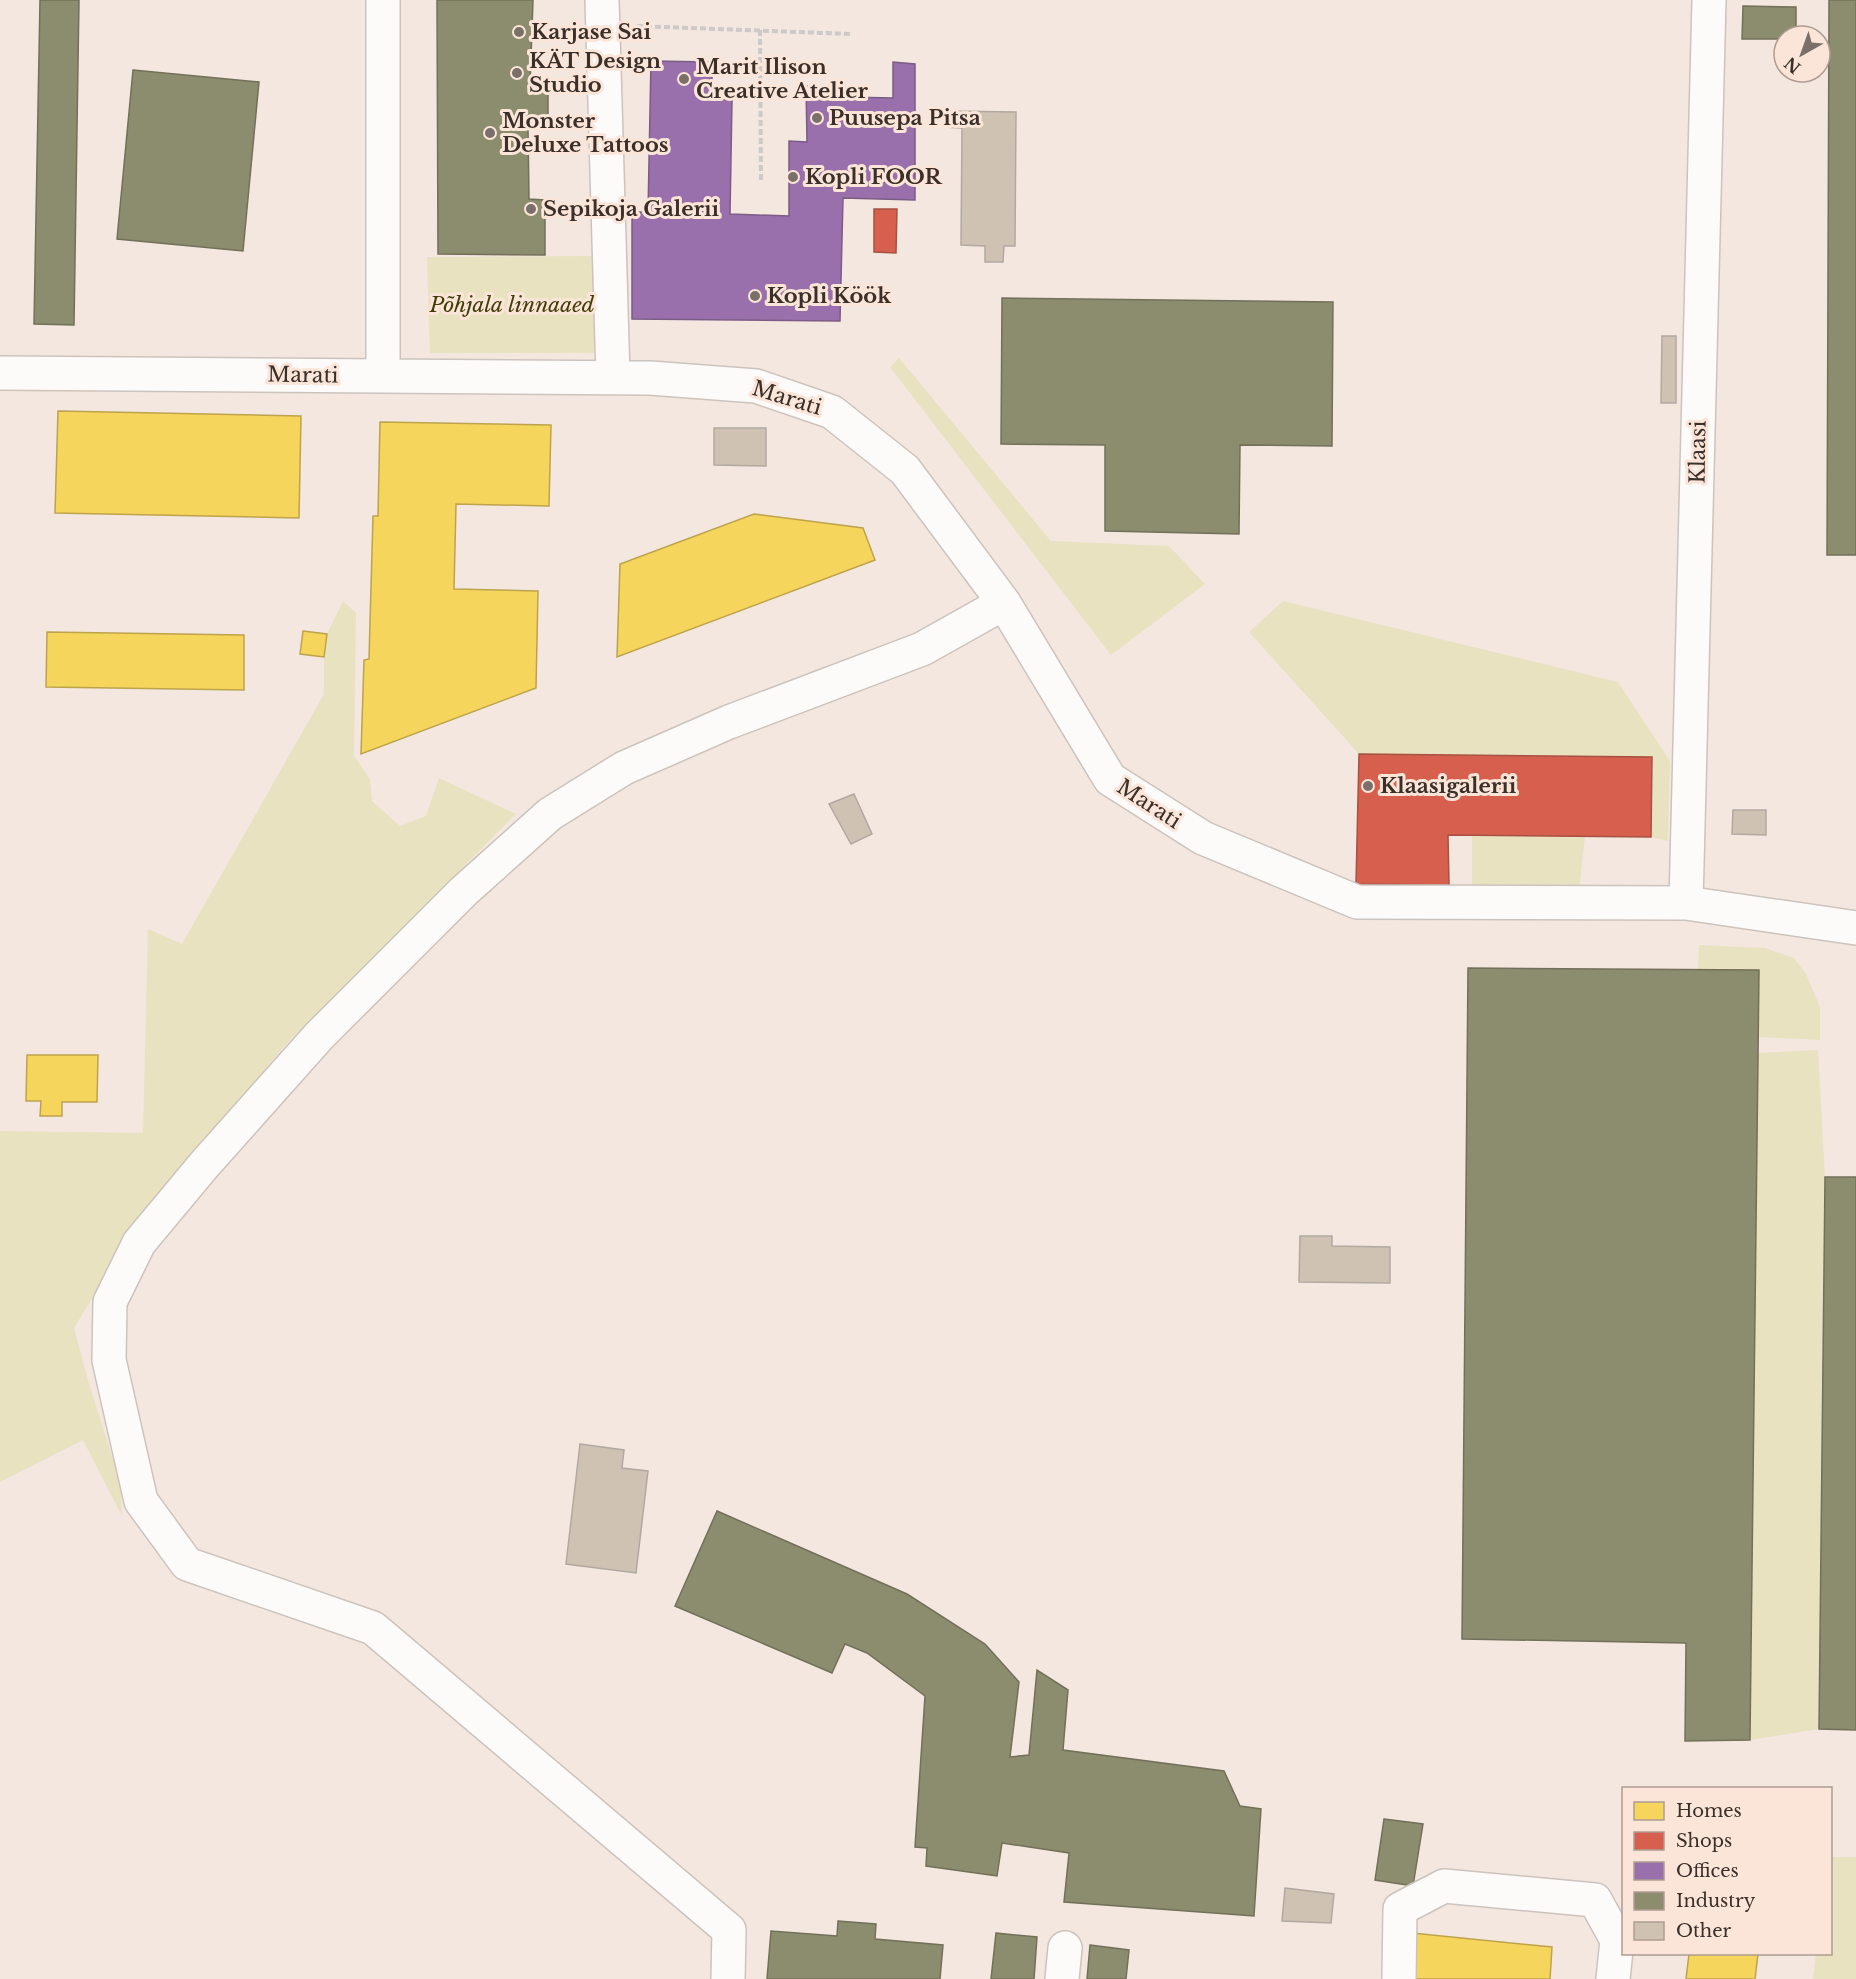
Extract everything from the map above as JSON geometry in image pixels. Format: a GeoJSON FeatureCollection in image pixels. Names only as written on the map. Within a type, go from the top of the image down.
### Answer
{"type":"FeatureCollection","features":[{"type":"Feature","properties":{"kind":"street"},"geometry":{"type":"LineString","coordinates":[[382,0],[382,376]]}},
{"type":"Feature","properties":{"kind":"street","name":"Klaasi"},"geometry":{"type":"LineString","coordinates":[[1686,903],[1709,0]]}},
{"type":"Feature","properties":{"kind":"street"},"geometry":{"type":"LineString","coordinates":[[603,12],[613,378]]}},
{"type":"Feature","properties":{"kind":"street","name":"Marati"},"geometry":{"type":"LineString","coordinates":[[0,372],[650,378],[756,386],[832,412],[905,470],[1004,603],[1110,779],[1203,838],[1357,903],[1686,903]]}},
{"type":"Feature","properties":{"kind":"street"},"geometry":{"type":"LineString","coordinates":[[728,1979],[729,1930],[373,1628],[187,1564],[141,1501],[109,1360],[110,1302],[139,1243],[204,1165],[312,1045],[464,891],[550,814],[624,768],[729,722],[922,649],[1004,603]]}},
{"type":"Feature","properties":{"kind":"street"},"geometry":{"type":"LineString","coordinates":[[1686,903],[1856,928]]}},
{"type":"Feature","properties":{"kind":"street"},"geometry":{"type":"LineString","coordinates":[[1399,1979],[1400,1909],[1444,1886],[1595,1900],[1620,1936],[1613,1979]]}},
{"type":"Feature","properties":{"kind":"path"},"geometry":{"type":"LineString","coordinates":[[603,12],[760,30],[851,34]]}},
{"type":"Feature","properties":{"kind":"path"},"geometry":{"type":"LineString","coordinates":[[760,30],[761,182]]}},
{"type":"Feature","properties":{"kind":"green space","name":"Põhjala linnaaed"},"geometry":{"type":"Polygon","coordinates":[[[594,256],[599,353],[430,353],[427,257],[594,256]]]}},
{"type":"Feature","properties":{"kind":"green space"},"geometry":{"type":"Polygon","coordinates":[[[899,358],[1051,541],[1169,546],[1205,584],[1111,655],[890,367],[899,358]]]}},
{"type":"Feature","properties":{"kind":"green space"},"geometry":{"type":"Polygon","coordinates":[[[343,601],[356,613],[354,756],[370,779],[372,801],[400,826],[426,816],[439,778],[516,814],[287,1043],[162,1193],[74,1328],[120,1482],[122,1516],[83,1440],[0,1482],[0,1131],[143,1133],[148,929],[182,944],[324,694],[324,657],[327,634],[343,601]]]}},
{"type":"Feature","properties":{"kind":"green space"},"geometry":{"type":"Polygon","coordinates":[[[1283,601],[1618,682],[1670,761],[1668,841],[1651,837],[1652,757],[1359,754],[1249,632],[1283,601]]]}},
{"type":"Feature","properties":{"kind":"green space"},"geometry":{"type":"Polygon","coordinates":[[[1472,835],[1585,836],[1579,891],[1472,891],[1472,835]]]}},
{"type":"Feature","properties":{"kind":"green space"},"geometry":{"type":"Polygon","coordinates":[[[1699,945],[1765,948],[1794,958],[1806,974],[1820,1007],[1820,1040],[1758,1037],[1698,970],[1699,945]]]}},
{"type":"Feature","properties":{"kind":"green space"},"geometry":{"type":"Polygon","coordinates":[[[1818,1050],[1825,1177],[1819,1729],[1750,1740],[1758,1053],[1818,1050]]]}},
{"type":"Feature","properties":{"kind":"green space"},"geometry":{"type":"Polygon","coordinates":[[[1832,1857],[1856,1857],[1856,1979],[1813,1979],[1816,1955],[1832,1955],[1832,1857]]]}},
{"type":"Feature","properties":{"kind":"building: Homes"},"geometry":{"type":"Polygon","coordinates":[[[58,411],[301,416],[299,518],[55,513],[58,411]]]}},
{"type":"Feature","properties":{"kind":"building: Homes"},"geometry":{"type":"Polygon","coordinates":[[[380,422],[551,425],[549,506],[456,504],[454,589],[538,591],[536,688],[361,754],[364,660],[369,659],[373,516],[378,516],[380,422]]]}},
{"type":"Feature","properties":{"kind":"building: Homes"},"geometry":{"type":"Polygon","coordinates":[[[754,514],[863,528],[875,560],[617,657],[620,564],[754,514]]]}},
{"type":"Feature","properties":{"kind":"building: Homes"},"geometry":{"type":"Polygon","coordinates":[[[303,631],[327,634],[324,657],[300,654],[303,631]]]}},
{"type":"Feature","properties":{"kind":"building: Homes"},"geometry":{"type":"Polygon","coordinates":[[[47,632],[244,635],[244,690],[46,687],[47,632]]]}},
{"type":"Feature","properties":{"kind":"building: Homes"},"geometry":{"type":"Polygon","coordinates":[[[27,1055],[98,1055],[97,1102],[62,1102],[62,1116],[40,1116],[41,1101],[26,1101],[27,1055]]]}},
{"type":"Feature","properties":{"kind":"building: Homes"},"geometry":{"type":"Polygon","coordinates":[[[1412,1933],[1552,1947],[1550,1979],[1407,1979],[1412,1933]]]}},
{"type":"Feature","properties":{"kind":"building: Homes"},"geometry":{"type":"Polygon","coordinates":[[[1689,1955],[1758,1955],[1755,1979],[1686,1979],[1689,1955]]]}},
{"type":"Feature","properties":{"kind":"building: Shops"},"geometry":{"type":"Polygon","coordinates":[[[874,209],[897,209],[896,253],[874,252],[874,209]]]}},
{"type":"Feature","properties":{"kind":"building: Shops"},"geometry":{"type":"Polygon","coordinates":[[[1359,754],[1652,757],[1651,837],[1448,835],[1449,885],[1356,884],[1359,754]]]}},
{"type":"Feature","properties":{"kind":"building: Offices"},"geometry":{"type":"Polygon","coordinates":[[[651,61],[712,62],[712,99],[732,100],[730,214],[789,216],[789,141],[807,142],[806,86],[845,87],[845,97],[893,98],[893,62],[915,64],[915,200],[843,198],[840,321],[632,319],[632,212],[648,212],[651,61]]]}},
{"type":"Feature","properties":{"kind":"building: Industry"},"geometry":{"type":"Polygon","coordinates":[[[40,0],[79,0],[74,325],[34,324],[40,0]]]}},
{"type":"Feature","properties":{"kind":"building: Industry"},"geometry":{"type":"Polygon","coordinates":[[[437,0],[533,0],[530,87],[548,87],[548,127],[528,127],[529,199],[545,200],[545,255],[438,254],[437,0]]]}},
{"type":"Feature","properties":{"kind":"building: Industry"},"geometry":{"type":"Polygon","coordinates":[[[1829,0],[1856,0],[1856,555],[1827,555],[1829,84],[1832,84],[1832,24],[1829,24],[1829,0]]]}},
{"type":"Feature","properties":{"kind":"building: Industry"},"geometry":{"type":"Polygon","coordinates":[[[1743,6],[1796,7],[1796,24],[1772,24],[1772,39],[1742,39],[1743,6]]]}},
{"type":"Feature","properties":{"kind":"building: Industry"},"geometry":{"type":"Polygon","coordinates":[[[133,70],[259,82],[243,251],[117,239],[133,70]]]}},
{"type":"Feature","properties":{"kind":"building: Industry"},"geometry":{"type":"Polygon","coordinates":[[[1002,298],[1333,302],[1332,446],[1240,445],[1239,534],[1105,531],[1105,445],[1001,444],[1002,298]]]}},
{"type":"Feature","properties":{"kind":"building: Industry"},"geometry":{"type":"Polygon","coordinates":[[[1468,968],[1759,970],[1750,1740],[1685,1741],[1686,1643],[1462,1639],[1468,968]]]}},
{"type":"Feature","properties":{"kind":"building: Industry"},"geometry":{"type":"Polygon","coordinates":[[[1825,1177],[1856,1177],[1856,1730],[1819,1729],[1825,1177]]]}},
{"type":"Feature","properties":{"kind":"building: Industry"},"geometry":{"type":"Polygon","coordinates":[[[717,1511],[907,1594],[985,1644],[1019,1682],[1010,1757],[1029,1755],[1037,1670],[1068,1690],[1063,1750],[1224,1771],[1240,1806],[1261,1809],[1254,1916],[1064,1902],[1069,1853],[1002,1843],[997,1876],[926,1866],[927,1848],[915,1847],[925,1696],[867,1653],[845,1644],[832,1673],[675,1606],[717,1511]]]}},
{"type":"Feature","properties":{"kind":"building: Industry"},"geometry":{"type":"Polygon","coordinates":[[[1384,1819],[1423,1824],[1413,1886],[1375,1880],[1384,1819]]]}},
{"type":"Feature","properties":{"kind":"building: Industry"},"geometry":{"type":"Polygon","coordinates":[[[838,1921],[876,1924],[875,1939],[943,1945],[940,1979],[767,1979],[771,1931],[837,1936],[838,1921]]]}},
{"type":"Feature","properties":{"kind":"building: Industry"},"geometry":{"type":"Polygon","coordinates":[[[996,1933],[1037,1937],[1034,1979],[991,1979],[996,1933]]]}},
{"type":"Feature","properties":{"kind":"building: Industry"},"geometry":{"type":"Polygon","coordinates":[[[1090,1945],[1129,1950],[1126,1979],[1087,1979],[1090,1945]]]}},
{"type":"Feature","properties":{"kind":"building: Other"},"geometry":{"type":"Polygon","coordinates":[[[945,111],[1016,112],[1015,246],[1004,246],[1003,262],[985,262],[985,246],[961,245],[962,128],[944,127],[945,111]]]}},
{"type":"Feature","properties":{"kind":"building: Other"},"geometry":{"type":"Polygon","coordinates":[[[1662,336],[1676,336],[1676,403],[1661,403],[1662,336]]]}},
{"type":"Feature","properties":{"kind":"building: Other"},"geometry":{"type":"Polygon","coordinates":[[[714,428],[766,428],[766,466],[714,465],[714,428]]]}},
{"type":"Feature","properties":{"kind":"building: Other"},"geometry":{"type":"Polygon","coordinates":[[[854,794],[872,834],[851,844],[829,804],[854,794]]]}},
{"type":"Feature","properties":{"kind":"building: Other"},"geometry":{"type":"Polygon","coordinates":[[[1733,810],[1766,810],[1766,835],[1732,834],[1733,810]]]}},
{"type":"Feature","properties":{"kind":"building: Other"},"geometry":{"type":"Polygon","coordinates":[[[1300,1236],[1332,1236],[1332,1246],[1390,1247],[1390,1283],[1299,1282],[1300,1236]]]}},
{"type":"Feature","properties":{"kind":"building: Other"},"geometry":{"type":"Polygon","coordinates":[[[580,1444],[624,1450],[622,1468],[648,1471],[636,1573],[566,1564],[580,1444]]]}},
{"type":"Feature","properties":{"kind":"building: Other"},"geometry":{"type":"Polygon","coordinates":[[[1285,1888],[1334,1894],[1331,1923],[1282,1921],[1285,1888]]]}},
{"type":"Feature","properties":{"kind":"place","name":"Karjase Sai"},"geometry":{"type":"Point","coordinates":[519,32]}},
{"type":"Feature","properties":{"kind":"place","name":"KÄT Design Studio"},"geometry":{"type":"Point","coordinates":[517,73]}},
{"type":"Feature","properties":{"kind":"place","name":"Marit Ilison Creative Atelier"},"geometry":{"type":"Point","coordinates":[684,79]}},
{"type":"Feature","properties":{"kind":"place","name":"Puusepa Pitsa"},"geometry":{"type":"Point","coordinates":[817,118]}},
{"type":"Feature","properties":{"kind":"place","name":"Monster Deluxe Tattoos"},"geometry":{"type":"Point","coordinates":[490,133]}},
{"type":"Feature","properties":{"kind":"place","name":"Kopli FOOR"},"geometry":{"type":"Point","coordinates":[793,177]}},
{"type":"Feature","properties":{"kind":"place","name":"Sepikoja Galerii"},"geometry":{"type":"Point","coordinates":[531,209]}},
{"type":"Feature","properties":{"kind":"place","name":"Kopli Köök"},"geometry":{"type":"Point","coordinates":[755,296]}},
{"type":"Feature","properties":{"kind":"place","name":"Klaasigalerii"},"geometry":{"type":"Point","coordinates":[1368,786]}}]}
